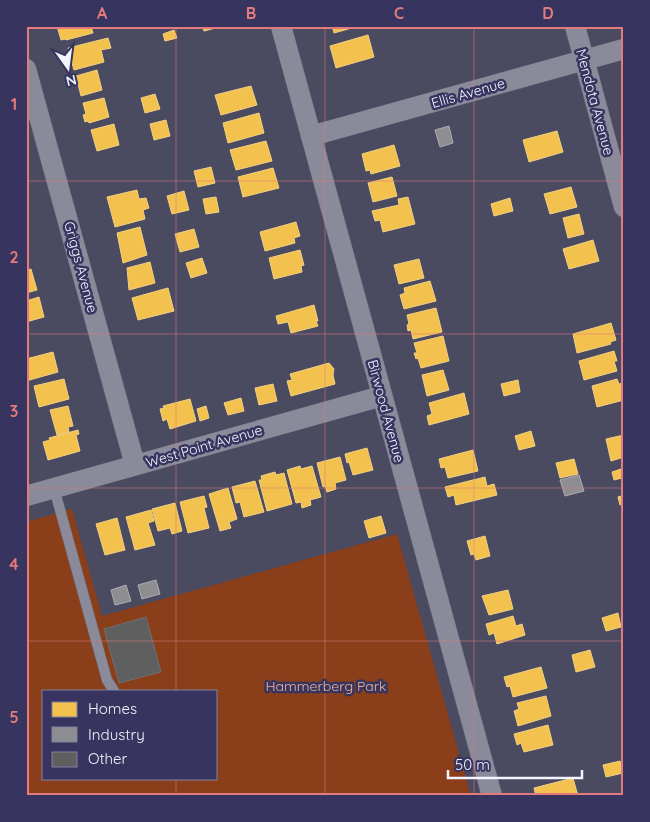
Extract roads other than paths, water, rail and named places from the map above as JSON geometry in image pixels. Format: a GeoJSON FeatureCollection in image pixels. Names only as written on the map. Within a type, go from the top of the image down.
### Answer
{"type":"FeatureCollection","features":[{"type":"Feature","properties":{"kind":"street","name":"Birwood Avenue"},"geometry":{"type":"LineString","coordinates":[[281,26],[492,796]]}},
{"type":"Feature","properties":{"kind":"street","name":"Mendota Avenue"},"geometry":{"type":"LineString","coordinates":[[574,26],[624,207]]}},
{"type":"Feature","properties":{"kind":"street","name":"Ellis Avenue"},"geometry":{"type":"LineString","coordinates":[[311,136],[624,49]]}},
{"type":"Feature","properties":{"kind":"street","name":"Griggs Avenue"},"geometry":{"type":"LineString","coordinates":[[26,69],[135,465]]}},
{"type":"Feature","properties":{"kind":"street","name":"West Point Avenue"},"geometry":{"type":"LineString","coordinates":[[26,496],[382,396]]}},
{"type":"Feature","properties":{"kind":"lane"},"geometry":{"type":"LineString","coordinates":[[54,488],[107,680],[113,690]]}},
{"type":"Feature","properties":{"kind":"park label","name":"Hammerberg Park"},"geometry":{"type":"Point","coordinates":[326,686]}}]}
